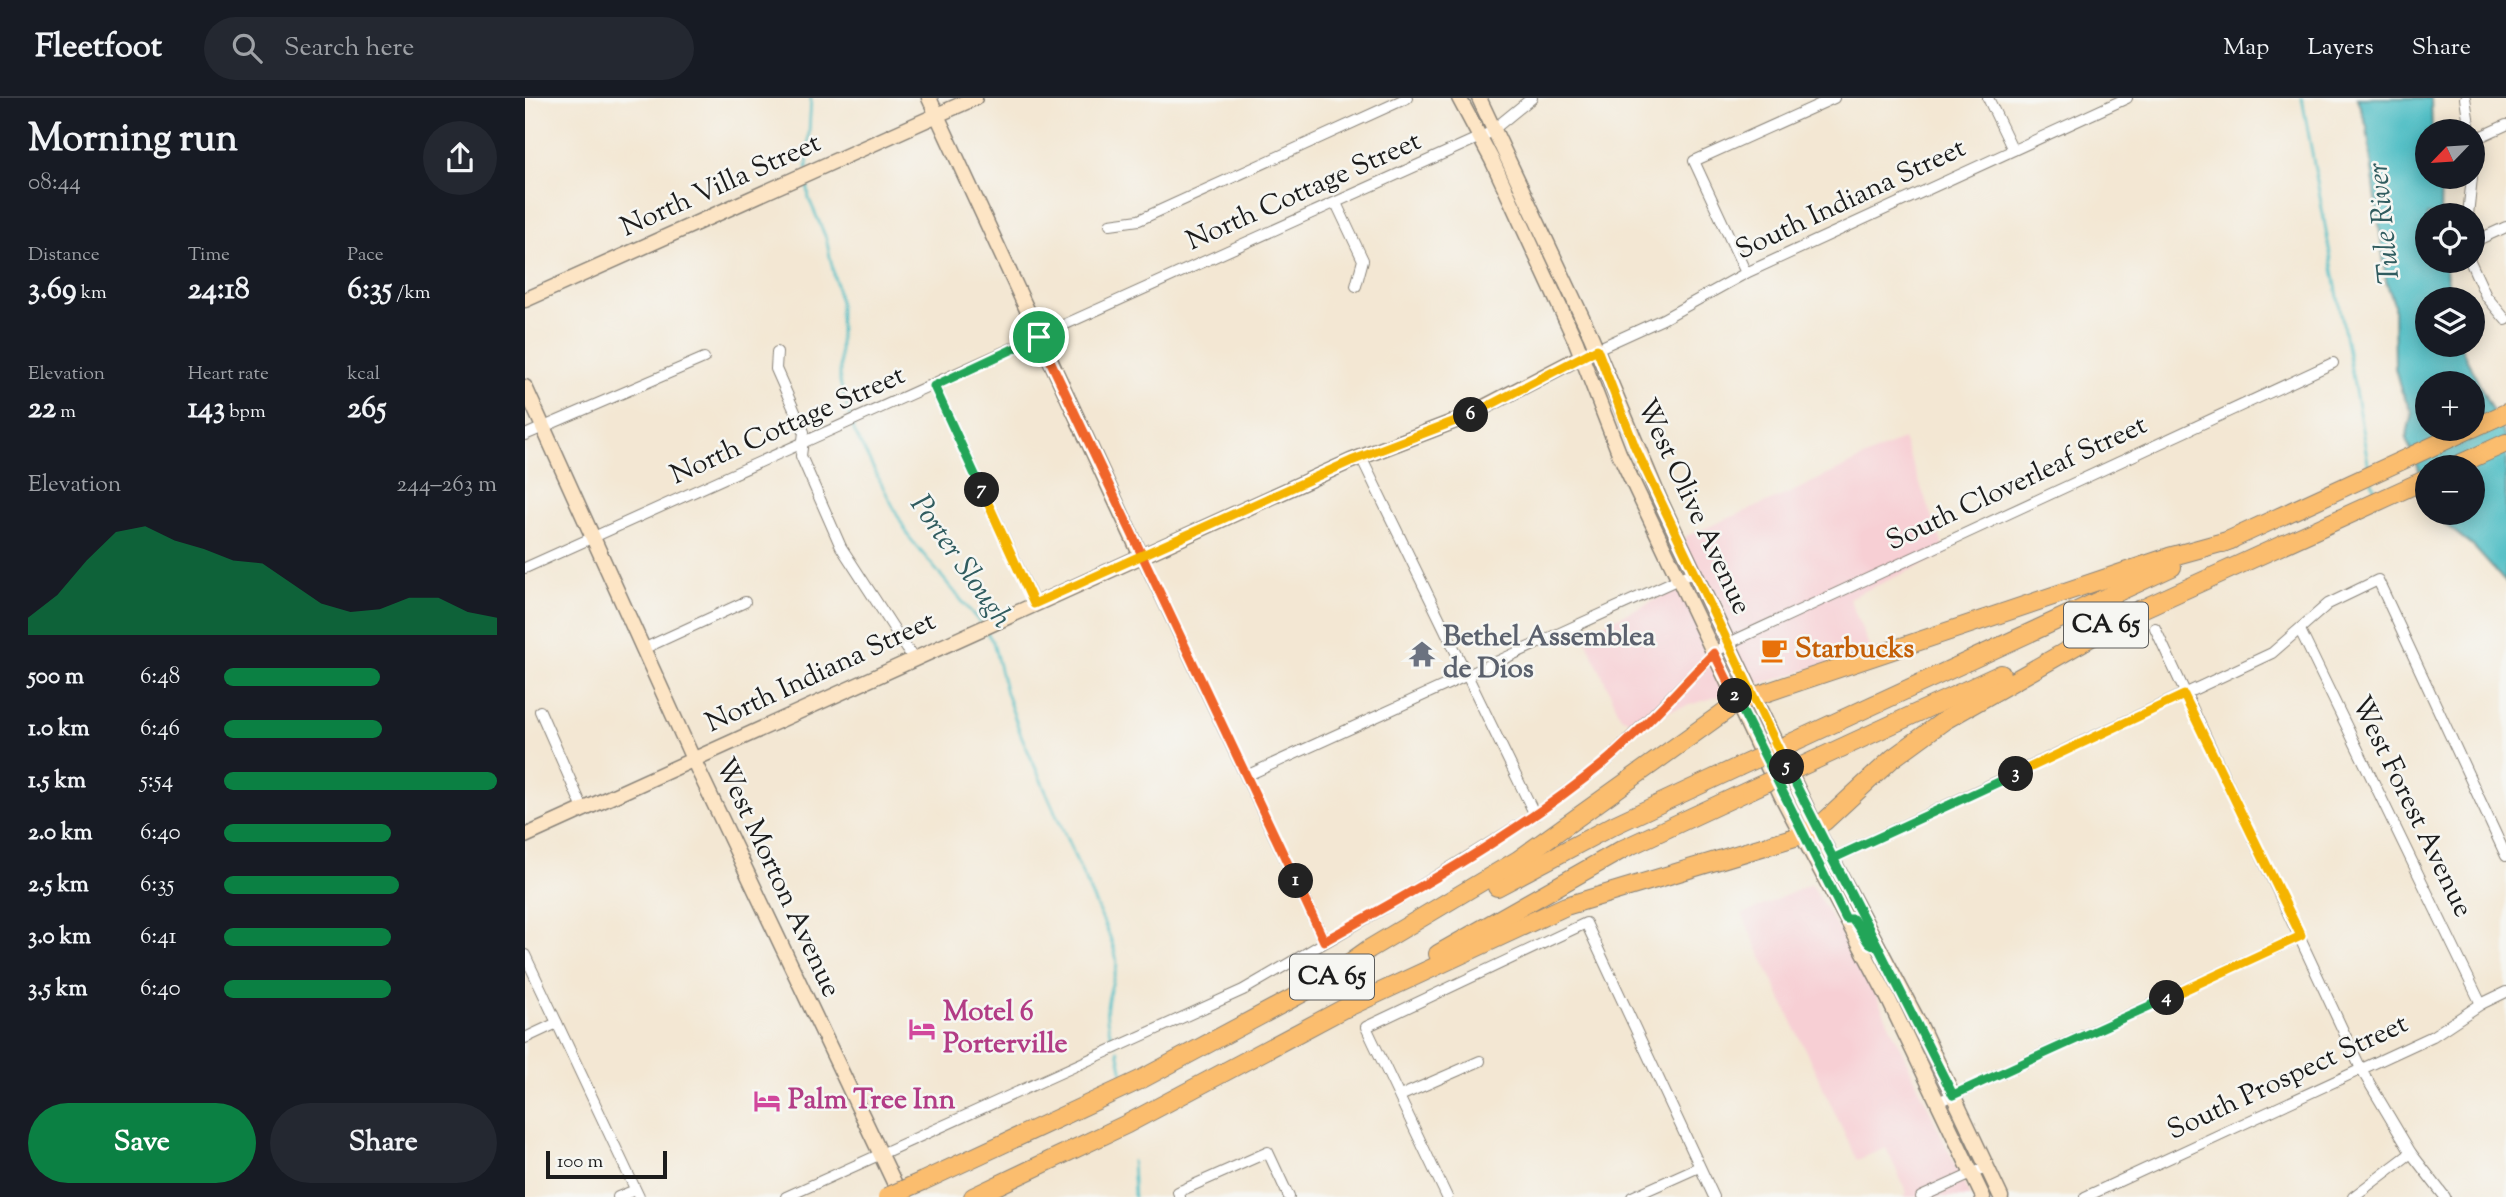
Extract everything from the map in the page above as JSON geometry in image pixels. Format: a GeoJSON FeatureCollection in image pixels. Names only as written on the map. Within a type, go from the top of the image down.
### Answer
{"type":"FeatureCollection","features":[{"type":"Feature","properties":{"kind":"highway","name":"CA 65"},"geometry":{"type":"LineString","coordinates":[[2485,422],[2506,413]]}},
{"type":"Feature","properties":{"kind":"highway","name":"CA 65"},"geometry":{"type":"LineString","coordinates":[[887,1197],[1129,1085],[1551,857],[1738,767],[2443,441]]}},
{"type":"Feature","properties":{"kind":"highway"},"geometry":{"type":"LineString","coordinates":[[2480,455],[2506,443]]}},
{"type":"Feature","properties":{"kind":"highway","name":"CA 65"},"geometry":{"type":"LineString","coordinates":[[973,1197],[1127,1124],[1346,1008],[1566,879],[1750,790],[2415,484]]}},
{"type":"Feature","properties":{"kind":"highway"},"geometry":{"type":"LineString","coordinates":[[1324,981],[1369,949],[1518,860],[1745,699],[2169,557],[2231,540]]}},
{"type":"Feature","properties":{"kind":"highway"},"geometry":{"type":"LineString","coordinates":[[1346,1008],[1566,906],[1809,831],[1893,758],[1945,720],[2139,610]]}},
{"type":"Feature","properties":{"kind":"main road"},"geometry":{"type":"LineString","coordinates":[[929,98],[1141,556]]}},
{"type":"Feature","properties":{"kind":"main road","name":"North Villa Street"},"geometry":{"type":"LineString","coordinates":[[525,300],[975,98]]}},
{"type":"Feature","properties":{"kind":"main road","name":"West Olive Avenue"},"geometry":{"type":"LineString","coordinates":[[1459,98],[1489,133],[1597,349],[1635,447],[1694,572],[1721,648],[1809,831],[1846,919],[1983,1197]]}},
{"type":"Feature","properties":{"kind":"main road","name":"West Olive Avenue"},"geometry":{"type":"LineString","coordinates":[[1479,98],[1489,133],[1582,356],[1619,453],[1679,579],[1721,648]]}},
{"type":"Feature","properties":{"kind":"main road","name":"North Indiana Street"},"geometry":{"type":"LineString","coordinates":[[525,836],[1361,457],[1463,418],[1597,349]]}},
{"type":"Feature","properties":{"kind":"main road","name":"West Morton Avenue"},"geometry":{"type":"LineString","coordinates":[[525,387],[693,759],[901,1197]]}},
{"type":"Feature","properties":{"kind":"main road","name":"West Olive Avenue"},"geometry":{"type":"LineString","coordinates":[[1809,831],[1832,859],[1879,948],[2001,1197]]}},
{"type":"Feature","properties":{"kind":"main road"},"geometry":{"type":"LineString","coordinates":[[1846,919],[1853,919],[1868,942],[1879,948]]}},
{"type":"Feature","properties":{"kind":"street"},"geometry":{"type":"LineString","coordinates":[[1110,223],[1139,220],[1407,98]]}},
{"type":"Feature","properties":{"kind":"street","name":"North Cottage Street"},"geometry":{"type":"LineString","coordinates":[[525,568],[934,386],[1489,133],[1532,98]]}},
{"type":"Feature","properties":{"kind":"street"},"geometry":{"type":"LineString","coordinates":[[1746,273],[1694,162],[1834,98]]}},
{"type":"Feature","properties":{"kind":"street"},"geometry":{"type":"LineString","coordinates":[[1989,98],[2013,150]]}},
{"type":"Feature","properties":{"kind":"street","name":"South Indiana Street"},"geometry":{"type":"LineString","coordinates":[[1597,349],[1663,319],[1746,273],[2127,98]]}},
{"type":"Feature","properties":{"kind":"street"},"geometry":{"type":"LineString","coordinates":[[2465,98],[2468,119]]}},
{"type":"Feature","properties":{"kind":"street"},"geometry":{"type":"LineString","coordinates":[[2485,135],[2506,125]]}},
{"type":"Feature","properties":{"kind":"street"},"geometry":{"type":"LineString","coordinates":[[1336,203],[1363,260],[1356,286]]}},
{"type":"Feature","properties":{"kind":"street"},"geometry":{"type":"LineString","coordinates":[[2485,237],[2506,227]]}},
{"type":"Feature","properties":{"kind":"street"},"geometry":{"type":"LineString","coordinates":[[2475,273],[2486,296],[2506,320]]}},
{"type":"Feature","properties":{"kind":"street"},"geometry":{"type":"LineString","coordinates":[[777,352],[776,369],[804,432],[801,456],[841,547],[913,658]]}},
{"type":"Feature","properties":{"kind":"street"},"geometry":{"type":"LineString","coordinates":[[525,435],[704,358]]}},
{"type":"Feature","properties":{"kind":"street","name":"South Cloverleaf Street"},"geometry":{"type":"LineString","coordinates":[[1721,648],[2333,363]]}},
{"type":"Feature","properties":{"kind":"street"},"geometry":{"type":"LineString","coordinates":[[934,386],[1034,604]]}},
{"type":"Feature","properties":{"kind":"street"},"geometry":{"type":"LineString","coordinates":[[1361,457],[1465,676],[1535,815]]}},
{"type":"Feature","properties":{"kind":"street"},"geometry":{"type":"LineString","coordinates":[[1141,556],[1324,941]]}},
{"type":"Feature","properties":{"kind":"street"},"geometry":{"type":"LineString","coordinates":[[1246,776],[1694,572]]}},
{"type":"Feature","properties":{"kind":"street"},"geometry":{"type":"LineString","coordinates":[[1832,859],[2272,653],[2327,604],[2378,580],[2506,856]]}},
{"type":"Feature","properties":{"kind":"street"},"geometry":{"type":"LineString","coordinates":[[643,649],[745,602]]}},
{"type":"Feature","properties":{"kind":"street"},"geometry":{"type":"LineString","coordinates":[[2155,628],[2361,1069],[2411,1153],[2445,1197]]}},
{"type":"Feature","properties":{"kind":"street","name":"West Forest Avenue"},"geometry":{"type":"LineString","coordinates":[[2300,630],[2481,1004]]}},
{"type":"Feature","properties":{"kind":"street"},"geometry":{"type":"LineString","coordinates":[[786,1197],[1243,990],[1396,901],[1535,815],[1607,761],[1721,648]]}},
{"type":"Feature","properties":{"kind":"street"},"geometry":{"type":"LineString","coordinates":[[540,710],[584,811]]}},
{"type":"Feature","properties":{"kind":"street"},"geometry":{"type":"LineString","coordinates":[[1447,1197],[1366,1027],[1586,923],[1714,1197]]}},
{"type":"Feature","properties":{"kind":"street"},"geometry":{"type":"LineString","coordinates":[[1938,1102],[2301,936]]}},
{"type":"Feature","properties":{"kind":"street"},"geometry":{"type":"LineString","coordinates":[[525,955],[637,1193],[618,1197]]}},
{"type":"Feature","properties":{"kind":"street","name":"South Prospect Street"},"geometry":{"type":"LineString","coordinates":[[2085,1197],[2433,1036],[2481,1004],[2506,992]]}},
{"type":"Feature","properties":{"kind":"street"},"geometry":{"type":"LineString","coordinates":[[525,1038],[557,1023]]}},
{"type":"Feature","properties":{"kind":"street"},"geometry":{"type":"LineString","coordinates":[[1400,1096],[1480,1061]]}},
{"type":"Feature","properties":{"kind":"street"},"geometry":{"type":"LineString","coordinates":[[1179,1195],[1268,1152],[1289,1197]]}},
{"type":"Feature","properties":{"kind":"street"},"geometry":{"type":"LineString","coordinates":[[2353,1197],[2411,1153]]}},
{"type":"Feature","properties":{"kind":"street"},"geometry":{"type":"LineString","coordinates":[[1632,1197],[1699,1167]]}},
{"type":"Feature","properties":{"kind":"street"},"geometry":{"type":"LineString","coordinates":[[1921,1197],[1987,1167]]}},
{"type":"Feature","properties":{"kind":"shaded area"},"geometry":{"type":"Polygon","coordinates":[[[1903,439],[1946,554],[1849,598],[1871,651],[1632,722],[1621,717],[1583,633],[1672,592],[1686,536],[1792,492],[1903,439]]]}},
{"type":"Feature","properties":{"kind":"shaded area"},"geometry":{"type":"Polygon","coordinates":[[[1811,884],[1869,980],[1970,1197],[1904,1197],[1907,1193],[1886,1148],[1857,1160],[1742,915],[1811,884]]]}},
{"type":"Feature","properties":{"kind":"water","name":"Tule River"},"geometry":{"type":"Polygon","coordinates":[[[2357,98],[2431,98],[2432,119],[2415,119],[2415,189],[2441,189],[2440,203],[2415,203],[2415,273],[2446,273],[2448,287],[2415,287],[2415,357],[2466,357],[2473,371],[2415,371],[2415,441],[2485,441],[2485,396],[2506,439],[2506,583],[2473,546],[2446,525],[2485,525],[2485,455],[2415,455],[2415,460],[2406,439],[2412,413],[2401,390],[2395,368],[2394,304],[2386,281],[2367,127],[2357,98]]]}},
{"type":"Feature","properties":{"kind":"waterway","name":"Porter Slough"},"geometry":{"type":"LineString","coordinates":[[807,168],[811,98]]}},
{"type":"Feature","properties":{"kind":"waterway"},"geometry":{"type":"LineString","coordinates":[[2302,98],[2369,468]]}},
{"type":"Feature","properties":{"kind":"waterway","name":"Porter Slough"},"geometry":{"type":"LineString","coordinates":[[807,178],[809,199],[826,238],[840,303],[840,382],[854,431],[909,537],[981,624]]}},
{"type":"Feature","properties":{"kind":"waterway"},"geometry":{"type":"LineString","coordinates":[[2372,481],[2376,494]]}},
{"type":"Feature","properties":{"kind":"waterway","name":"Porter Slough"},"geometry":{"type":"LineString","coordinates":[[987,633],[993,642],[1006,693],[1021,735],[1114,949],[1117,966],[1108,998],[1107,1015],[1115,1044]]}},
{"type":"Feature","properties":{"kind":"waterway","name":"Porter Slough"},"geometry":{"type":"LineString","coordinates":[[1118,1050],[1124,1079]]}},
{"type":"Feature","properties":{"kind":"waterway","name":"Porter Slough"},"geometry":{"type":"LineString","coordinates":[[1132,1161],[1134,1197]]}},
{"type":"Feature","properties":{"kind":"place","name":"Starbucks"},"geometry":{"type":"Point","coordinates":[1774,650]}},
{"type":"Feature","properties":{"kind":"place","name":"Bethel Assemblea de Dios"},"geometry":{"type":"Point","coordinates":[1422,654]}},
{"type":"Feature","properties":{"kind":"place","name":"Motel 6 Porterville"},"geometry":{"type":"Point","coordinates":[922,1029]}},
{"type":"Feature","properties":{"kind":"place","name":"Palm Tree Inn"},"geometry":{"type":"Point","coordinates":[767,1101]}},
{"type":"Feature","properties":{"kind":"route"},"geometry":{"type":"LineString","coordinates":[[1039,337],[934,386],[1034,604],[1130,560],[1141,556],[1150,552],[1351,461],[1425,435],[1463,418],[1517,393],[1570,361],[1597,349],[1635,447],[1820,836],[1832,859],[1902,990],[1953,1095],[2301,936],[2184,695],[1832,859],[1879,948],[1871,945],[1856,922],[1850,918],[1846,919],[1822,875],[1714,653],[1607,761],[1535,815],[1396,901],[1324,941],[1141,556],[1039,337]]}}]}
